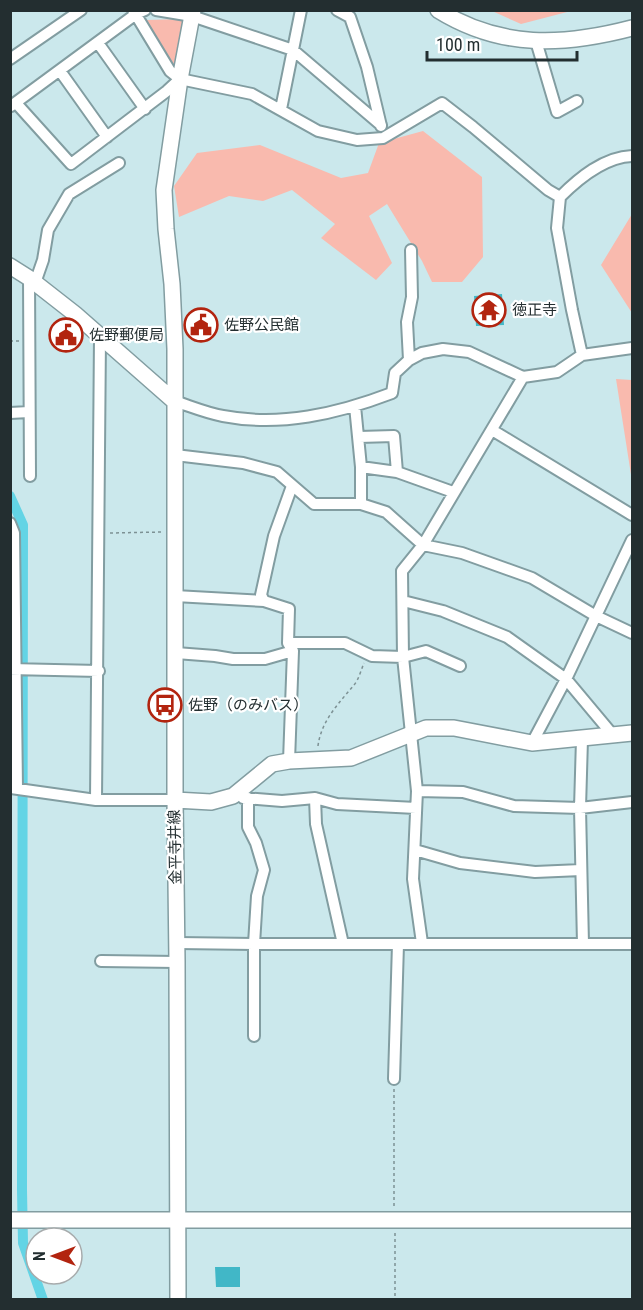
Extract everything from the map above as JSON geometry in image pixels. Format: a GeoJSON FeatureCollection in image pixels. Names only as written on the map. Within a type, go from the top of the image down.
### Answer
{"type":"FeatureCollection","features":[{"type":"Feature","properties":{"kind":"street"},"geometry":{"type":"LineString","coordinates":[[10,59],[81,10]]}},
{"type":"Feature","properties":{"kind":"street"},"geometry":{"type":"LineString","coordinates":[[156,10],[193,13],[294,50],[381,125]]}},
{"type":"Feature","properties":{"kind":"street"},"geometry":{"type":"LineString","coordinates":[[281,109],[302,10]]}},
{"type":"Feature","properties":{"kind":"street"},"geometry":{"type":"LineString","coordinates":[[337,10],[352,14],[383,138]]}},
{"type":"Feature","properties":{"kind":"street"},"geometry":{"type":"LineString","coordinates":[[438,10],[450,18],[479,30],[536,41],[584,39],[633,28]]}},
{"type":"Feature","properties":{"kind":"street"},"geometry":{"type":"LineString","coordinates":[[180,79],[145,109],[71,164],[13,105],[138,12],[170,71],[180,79],[252,94],[318,131],[357,140],[383,138],[442,103],[548,190],[560,197]]}},
{"type":"Feature","properties":{"kind":"street"},"geometry":{"type":"LineString","coordinates":[[10,523],[14,533],[18,670],[18,789],[96,800],[175,800],[175,348],[172,284],[164,204],[166,170],[193,13]]}},
{"type":"Feature","properties":{"kind":"street"},"geometry":{"type":"LineString","coordinates":[[536,41],[557,112],[577,101]]}},
{"type":"Feature","properties":{"kind":"street"},"geometry":{"type":"LineString","coordinates":[[98,43],[145,109]]}},
{"type":"Feature","properties":{"kind":"street"},"geometry":{"type":"LineString","coordinates":[[60,71],[107,137]]}},
{"type":"Feature","properties":{"kind":"street"},"geometry":{"type":"LineString","coordinates":[[582,355],[557,228],[560,197],[604,162],[624,156],[633,156]]}},
{"type":"Feature","properties":{"kind":"street"},"geometry":{"type":"LineString","coordinates":[[30,476],[32,280],[43,260],[48,230],[69,194],[119,163]]}},
{"type":"Feature","properties":{"kind":"street"},"geometry":{"type":"LineString","coordinates":[[409,360],[407,322],[412,297],[411,250]]}},
{"type":"Feature","properties":{"kind":"street"},"geometry":{"type":"LineString","coordinates":[[10,266],[32,280],[75,314],[174,401],[221,416],[266,421],[303,418],[355,406],[392,393],[395,373],[409,360],[422,353],[442,349],[469,352],[523,377],[557,372],[582,355],[633,348]]}},
{"type":"Feature","properties":{"kind":"street"},"geometry":{"type":"LineString","coordinates":[[96,800],[99,671],[100,337]]}},
{"type":"Feature","properties":{"kind":"street"},"geometry":{"type":"LineString","coordinates":[[422,943],[412,879],[417,791],[404,657],[402,571],[423,545],[523,377]]}},
{"type":"Feature","properties":{"kind":"street"},"geometry":{"type":"LineString","coordinates":[[355,406],[361,467],[361,504]]}},
{"type":"Feature","properties":{"kind":"street"},"geometry":{"type":"LineString","coordinates":[[10,412],[29,412]]}},
{"type":"Feature","properties":{"kind":"street"},"geometry":{"type":"LineString","coordinates":[[492,430],[633,515]]}},
{"type":"Feature","properties":{"kind":"street"},"geometry":{"type":"LineString","coordinates":[[359,437],[394,436],[397,472]]}},
{"type":"Feature","properties":{"kind":"street"},"geometry":{"type":"LineString","coordinates":[[175,455],[211,458],[263,467],[277,472],[314,504],[361,504],[386,512],[423,545],[462,553],[532,578],[596,615],[633,633]]}},
{"type":"Feature","properties":{"kind":"street"},"geometry":{"type":"LineString","coordinates":[[361,467],[397,472],[453,492]]}},
{"type":"Feature","properties":{"kind":"street"},"geometry":{"type":"LineString","coordinates":[[264,601],[261,595],[274,536],[292,486]]}},
{"type":"Feature","properties":{"kind":"street"},"geometry":{"type":"LineString","coordinates":[[532,743],[566,679],[633,540]]}},
{"type":"Feature","properties":{"kind":"street"},"geometry":{"type":"LineString","coordinates":[[175,596],[264,601],[288,609],[291,647],[288,761]]}},
{"type":"Feature","properties":{"kind":"street"},"geometry":{"type":"LineString","coordinates":[[403,601],[443,612],[507,637],[566,679],[612,734]]}},
{"type":"Feature","properties":{"kind":"street"},"geometry":{"type":"LineString","coordinates":[[176,653],[233,659],[265,659],[291,647],[345,643],[372,656],[404,657],[426,651],[460,666]]}},
{"type":"Feature","properties":{"kind":"street"},"geometry":{"type":"LineString","coordinates":[[18,670],[99,671]]}},
{"type":"Feature","properties":{"kind":"street","name":"金平寺井線"},"geometry":{"type":"LineString","coordinates":[[178,1299],[175,800],[211,802],[240,797],[272,764],[351,758],[426,728],[454,728],[532,743],[633,733]]}},
{"type":"Feature","properties":{"kind":"street"},"geometry":{"type":"LineString","coordinates":[[582,739],[580,808],[583,944]]}},
{"type":"Feature","properties":{"kind":"street"},"geometry":{"type":"LineString","coordinates":[[417,791],[463,792],[514,806],[580,808],[633,802]]}},
{"type":"Feature","properties":{"kind":"street"},"geometry":{"type":"LineString","coordinates":[[254,1036],[256,896],[264,870],[240,797],[282,801],[315,798],[337,804],[416,808]]}},
{"type":"Feature","properties":{"kind":"street"},"geometry":{"type":"LineString","coordinates":[[315,798],[316,824],[343,945]]}},
{"type":"Feature","properties":{"kind":"street"},"geometry":{"type":"LineString","coordinates":[[415,850],[460,863],[535,872],[581,870]]}},
{"type":"Feature","properties":{"kind":"street"},"geometry":{"type":"LineString","coordinates":[[177,943],[254,945],[633,944]]}},
{"type":"Feature","properties":{"kind":"street"},"geometry":{"type":"LineString","coordinates":[[394,1079],[398,944]]}},
{"type":"Feature","properties":{"kind":"street"},"geometry":{"type":"LineString","coordinates":[[101,961],[177,962]]}},
{"type":"Feature","properties":{"kind":"street"},"geometry":{"type":"LineString","coordinates":[[10,1220],[633,1220]]}},
{"type":"Feature","properties":{"kind":"path"},"geometry":{"type":"LineString","coordinates":[[98,533],[175,532]]}},
{"type":"Feature","properties":{"kind":"path"},"geometry":{"type":"LineString","coordinates":[[317,759],[320,733],[341,697],[356,683],[368,653]]}},
{"type":"Feature","properties":{"kind":"path"},"geometry":{"type":"LineString","coordinates":[[394,1079],[395,1299]]}},
{"type":"Feature","properties":{"kind":"shaded area"},"geometry":{"type":"Polygon","coordinates":[[[492,11],[571,11],[521,24],[492,11]]]}},
{"type":"Feature","properties":{"kind":"shaded area"},"geometry":{"type":"Polygon","coordinates":[[[186,19],[175,66],[146,20],[186,19]]]}},
{"type":"Feature","properties":{"kind":"shaded area"},"geometry":{"type":"Polygon","coordinates":[[[423,131],[482,177],[483,257],[462,282],[432,282],[422,261],[387,204],[369,216],[392,263],[376,280],[321,238],[335,224],[292,190],[263,201],[229,196],[179,217],[174,186],[197,153],[260,145],[341,178],[368,173],[379,143],[423,131]]]}},
{"type":"Feature","properties":{"kind":"shaded area"},"geometry":{"type":"Polygon","coordinates":[[[632,214],[632,313],[601,265],[632,214]]]}},
{"type":"Feature","properties":{"kind":"shaded area"},"geometry":{"type":"Polygon","coordinates":[[[616,379],[632,380],[632,481],[616,379]]]}},
{"type":"Feature","properties":{"kind":"building","name":"徳正寺"},"geometry":{"type":"Polygon","coordinates":[[[502,294],[504,325],[476,326],[474,296],[502,294]]]}},
{"type":"Feature","properties":{"kind":"building"},"geometry":{"type":"Polygon","coordinates":[[[56,325],[75,327],[75,344],[56,344],[56,325]]]}},
{"type":"Feature","properties":{"kind":"building"},"geometry":{"type":"Polygon","coordinates":[[[215,1267],[240,1267],[240,1287],[216,1287],[215,1267]]]}},
{"type":"Feature","properties":{"kind":"waterway"},"geometry":{"type":"LineString","coordinates":[[10,496],[23,525],[23,1243],[43,1300]]}},
{"type":"Feature","properties":{"kind":"place","name":"徳正寺"},"geometry":{"type":"Point","coordinates":[489,310]}},
{"type":"Feature","properties":{"kind":"place","name":"佐野公民館"},"geometry":{"type":"Point","coordinates":[201,325]}},
{"type":"Feature","properties":{"kind":"place","name":"佐野郵便局"},"geometry":{"type":"Point","coordinates":[66,335]}},
{"type":"Feature","properties":{"kind":"place","name":"佐野（のみバス）"},"geometry":{"type":"Point","coordinates":[165,705]}}]}
